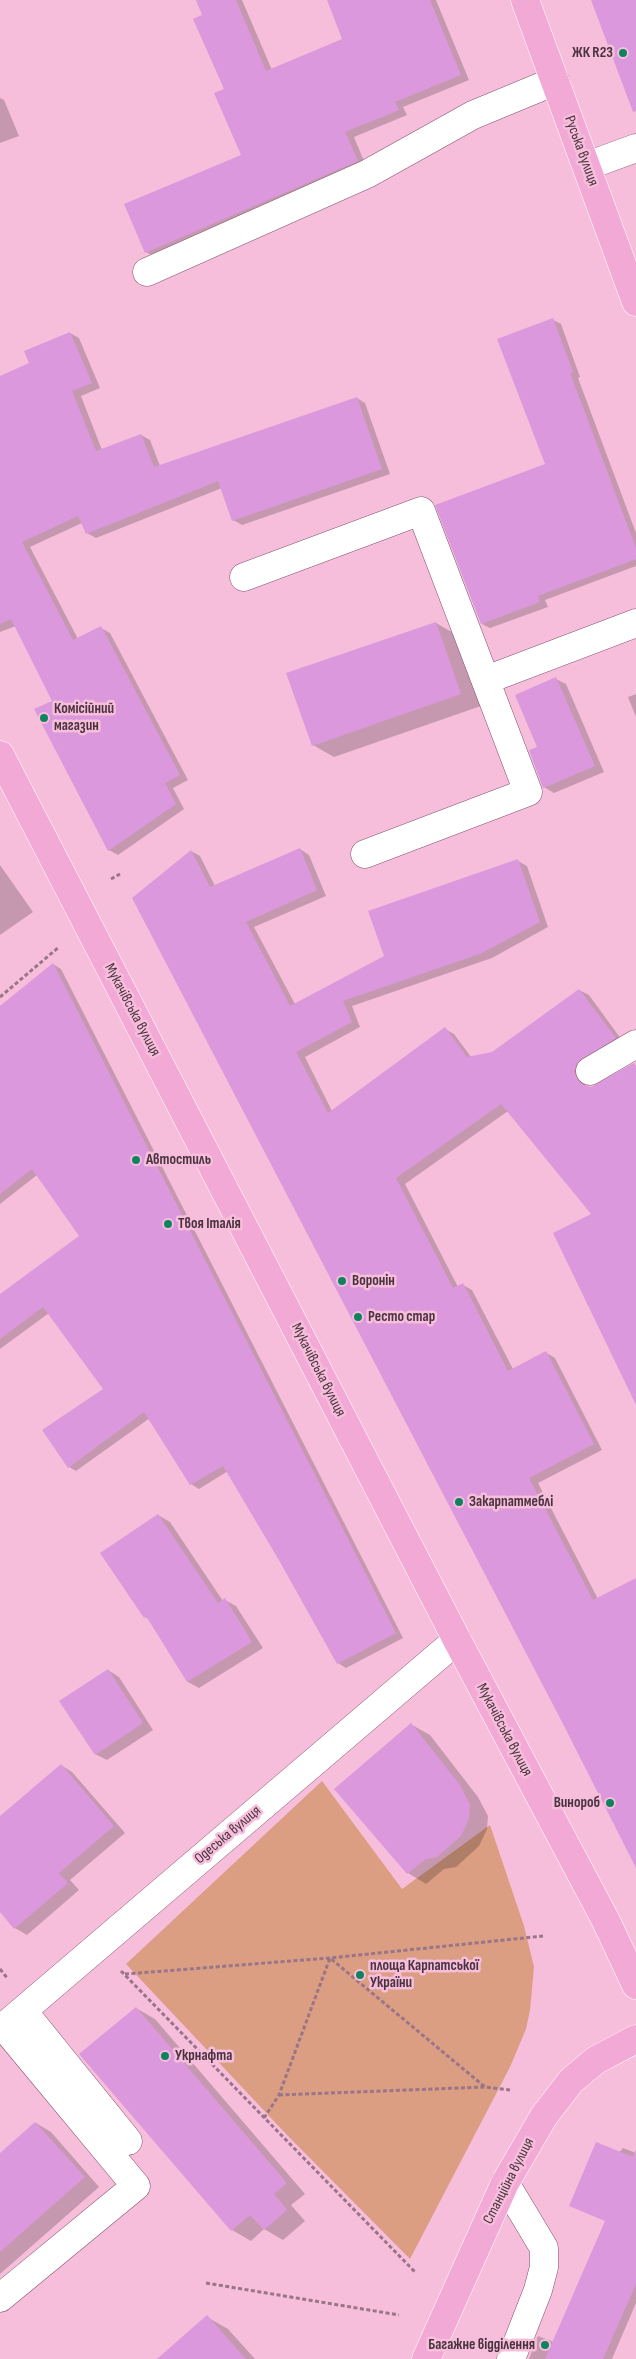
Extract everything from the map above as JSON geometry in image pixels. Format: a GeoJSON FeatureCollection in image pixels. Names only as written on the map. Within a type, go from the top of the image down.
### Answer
{"type":"FeatureCollection","features":[{"type":"Feature","properties":{"kind":"main road","name":"Руська вулиця"},"geometry":{"type":"LineString","coordinates":[[524,0],[636,302]]}},
{"type":"Feature","properties":{"kind":"main road","name":"Мукачівська вулиця"},"geometry":{"type":"LineString","coordinates":[[0,756],[457,1640],[606,1921],[636,1985]]}},
{"type":"Feature","properties":{"kind":"main road","name":"Станційна вулиця"},"geometry":{"type":"LineString","coordinates":[[426,2359],[505,2183],[544,2116],[571,2081],[596,2060],[636,2039]]}},
{"type":"Feature","properties":{"kind":"street"},"geometry":{"type":"LineString","coordinates":[[147,272],[367,174],[473,115],[555,81]]}},
{"type":"Feature","properties":{"kind":"street"},"geometry":{"type":"LineString","coordinates":[[587,166],[636,148]]}},
{"type":"Feature","properties":{"kind":"street"},"geometry":{"type":"LineString","coordinates":[[244,577],[421,511],[528,792],[365,854]]}},
{"type":"Feature","properties":{"kind":"street"},"geometry":{"type":"LineString","coordinates":[[486,680],[636,623]]}},
{"type":"Feature","properties":{"kind":"street"},"geometry":{"type":"LineString","coordinates":[[590,1071],[636,1044]]}},
{"type":"Feature","properties":{"kind":"street","name":"Одеська вулиця"},"geometry":{"type":"LineString","coordinates":[[9,2022],[457,1640]]}},
{"type":"Feature","properties":{"kind":"street"},"geometry":{"type":"LineString","coordinates":[[9,2022],[128,2141]]}},
{"type":"Feature","properties":{"kind":"street"},"geometry":{"type":"LineString","coordinates":[[0,2298],[136,2186],[9,2022]]}},
{"type":"Feature","properties":{"kind":"street"},"geometry":{"type":"LineString","coordinates":[[505,2183],[544,2248],[544,2267],[538,2290],[511,2359]]}},
{"type":"Feature","properties":{"kind":"path"},"geometry":{"type":"LineString","coordinates":[[111,879],[120,874]]}},
{"type":"Feature","properties":{"kind":"path"},"geometry":{"type":"LineString","coordinates":[[0,997],[58,947]]}},
{"type":"Feature","properties":{"kind":"path"},"geometry":{"type":"LineString","coordinates":[[125,1974],[330,1958],[542,1936]]}},
{"type":"Feature","properties":{"kind":"path"},"geometry":{"type":"LineString","coordinates":[[96,1948],[125,1974],[416,2273]]}},
{"type":"Feature","properties":{"kind":"path"},"geometry":{"type":"LineString","coordinates":[[330,1958],[485,2087]]}},
{"type":"Feature","properties":{"kind":"path"},"geometry":{"type":"LineString","coordinates":[[264,2118],[279,2094],[330,1958]]}},
{"type":"Feature","properties":{"kind":"path"},"geometry":{"type":"LineString","coordinates":[[279,2094],[485,2087],[510,2090]]}},
{"type":"Feature","properties":{"kind":"path"},"geometry":{"type":"LineString","coordinates":[[206,2282],[399,2316]]}},
{"type":"Feature","properties":{"kind":"shaded area"},"geometry":{"type":"Polygon","coordinates":[[[322,1781],[402,1889],[490,1825],[524,1926],[534,1967],[530,2010],[526,2029],[510,2067],[410,2259],[288,2136],[126,1964],[322,1781]]]}},
{"type":"Feature","properties":{"kind":"building"},"geometry":{"type":"Polygon","coordinates":[[[196,0],[236,0],[266,71],[342,39],[327,0],[430,0],[461,75],[395,102],[399,110],[345,132],[358,161],[145,253],[124,204],[241,155],[214,93],[224,89],[193,19],[202,15],[196,0]]]}},
{"type":"Feature","properties":{"kind":"building","name":"ЖК R23"},"geometry":{"type":"Polygon","coordinates":[[[591,0],[636,0],[636,111],[633,112],[591,0]]]}},
{"type":"Feature","properties":{"kind":"building"},"geometry":{"type":"Polygon","coordinates":[[[553,318],[573,372],[570,373],[636,548],[636,559],[538,596],[540,602],[481,624],[435,505],[545,464],[497,339],[553,318]]]}},
{"type":"Feature","properties":{"kind":"building"},"geometry":{"type":"Polygon","coordinates":[[[70,332],[92,383],[72,391],[96,451],[141,434],[154,467],[357,397],[382,469],[232,521],[218,481],[86,534],[78,516],[22,542],[73,640],[101,626],[180,775],[165,783],[176,804],[108,851],[34,709],[52,701],[11,619],[0,624],[0,376],[29,363],[24,351],[70,332]]]}},
{"type":"Feature","properties":{"kind":"building"},"geometry":{"type":"Polygon","coordinates":[[[436,622],[461,694],[312,746],[286,673],[436,622]]]}},
{"type":"Feature","properties":{"kind":"building"},"geometry":{"type":"Polygon","coordinates":[[[556,677],[595,766],[543,788],[529,750],[537,747],[515,695],[556,677]]]}},
{"type":"Feature","properties":{"kind":"building"},"geometry":{"type":"Polygon","coordinates":[[[300,848],[317,890],[246,922],[290,1006],[384,956],[368,911],[518,859],[540,922],[482,953],[343,1001],[352,1022],[296,1052],[328,1113],[445,1027],[467,1057],[492,1052],[579,989],[616,1038],[577,1063],[574,1072],[577,1079],[583,1085],[591,1087],[634,1063],[636,1066],[636,1405],[553,1233],[591,1214],[501,1104],[396,1178],[453,1288],[463,1283],[508,1371],[546,1351],[594,1444],[529,1478],[593,1600],[636,1578],[636,1868],[561,1720],[132,898],[191,850],[210,887],[300,848]]]}},
{"type":"Feature","properties":{"kind":"building"},"geometry":{"type":"Polygon","coordinates":[[[53,963],[396,1633],[337,1664],[223,1466],[190,1485],[144,1412],[68,1468],[42,1430],[103,1389],[43,1307],[0,1339],[0,1294],[79,1236],[32,1169],[0,1194],[0,1006],[53,963]]]}},
{"type":"Feature","properties":{"kind":"building"},"geometry":{"type":"Polygon","coordinates":[[[158,1514],[218,1603],[225,1598],[252,1642],[187,1682],[146,1616],[144,1618],[100,1553],[158,1514]]]}},
{"type":"Feature","properties":{"kind":"building"},"geometry":{"type":"Polygon","coordinates":[[[108,1669],[143,1723],[95,1755],[59,1701],[108,1669]]]}},
{"type":"Feature","properties":{"kind":"building"},"geometry":{"type":"Polygon","coordinates":[[[411,1723],[460,1785],[470,1805],[469,1819],[461,1836],[437,1857],[426,1859],[407,1874],[334,1789],[411,1723]]]}},
{"type":"Feature","properties":{"kind":"building"},"geometry":{"type":"Polygon","coordinates":[[[61,1764],[114,1826],[59,1873],[68,1883],[14,1929],[0,1912],[0,1816],[61,1764]]]}},
{"type":"Feature","properties":{"kind":"building"},"geometry":{"type":"Polygon","coordinates":[[[136,2007],[287,2183],[274,2194],[287,2210],[264,2230],[250,2215],[231,2231],[79,2054],[136,2007]]]}},
{"type":"Feature","properties":{"kind":"building"},"geometry":{"type":"Polygon","coordinates":[[[35,2122],[85,2177],[0,2252],[0,2153],[35,2122]]]}},
{"type":"Feature","properties":{"kind":"building"},"geometry":{"type":"Polygon","coordinates":[[[596,2142],[633,2157],[636,2149],[636,2284],[603,2359],[545,2359],[605,2221],[569,2206],[596,2142]]]}},
{"type":"Feature","properties":{"kind":"building"},"geometry":{"type":"Polygon","coordinates":[[[207,2315],[246,2359],[157,2359],[207,2315]]]}},
{"type":"Feature","properties":{"kind":"place","name":"ЖК R23"},"geometry":{"type":"Point","coordinates":[623,53]}},
{"type":"Feature","properties":{"kind":"place","name":"Комісійний магазин"},"geometry":{"type":"Point","coordinates":[44,718]}},
{"type":"Feature","properties":{"kind":"place","name":"Автостиль"},"geometry":{"type":"Point","coordinates":[136,1160]}},
{"type":"Feature","properties":{"kind":"place","name":"Твоя Італія"},"geometry":{"type":"Point","coordinates":[168,1224]}},
{"type":"Feature","properties":{"kind":"place","name":"Воронін"},"geometry":{"type":"Point","coordinates":[342,1281]}},
{"type":"Feature","properties":{"kind":"place","name":"Ресто стар"},"geometry":{"type":"Point","coordinates":[358,1317]}},
{"type":"Feature","properties":{"kind":"place","name":"Закарпатмеблі"},"geometry":{"type":"Point","coordinates":[459,1502]}},
{"type":"Feature","properties":{"kind":"place","name":"Винороб"},"geometry":{"type":"Point","coordinates":[610,1803]}},
{"type":"Feature","properties":{"kind":"place","name":"площа Карпатської України"},"geometry":{"type":"Point","coordinates":[360,1975]}},
{"type":"Feature","properties":{"kind":"place","name":"Укрнафта"},"geometry":{"type":"Point","coordinates":[165,2056]}},
{"type":"Feature","properties":{"kind":"place","name":"Багажне відділення"},"geometry":{"type":"Point","coordinates":[545,2345]}}]}
